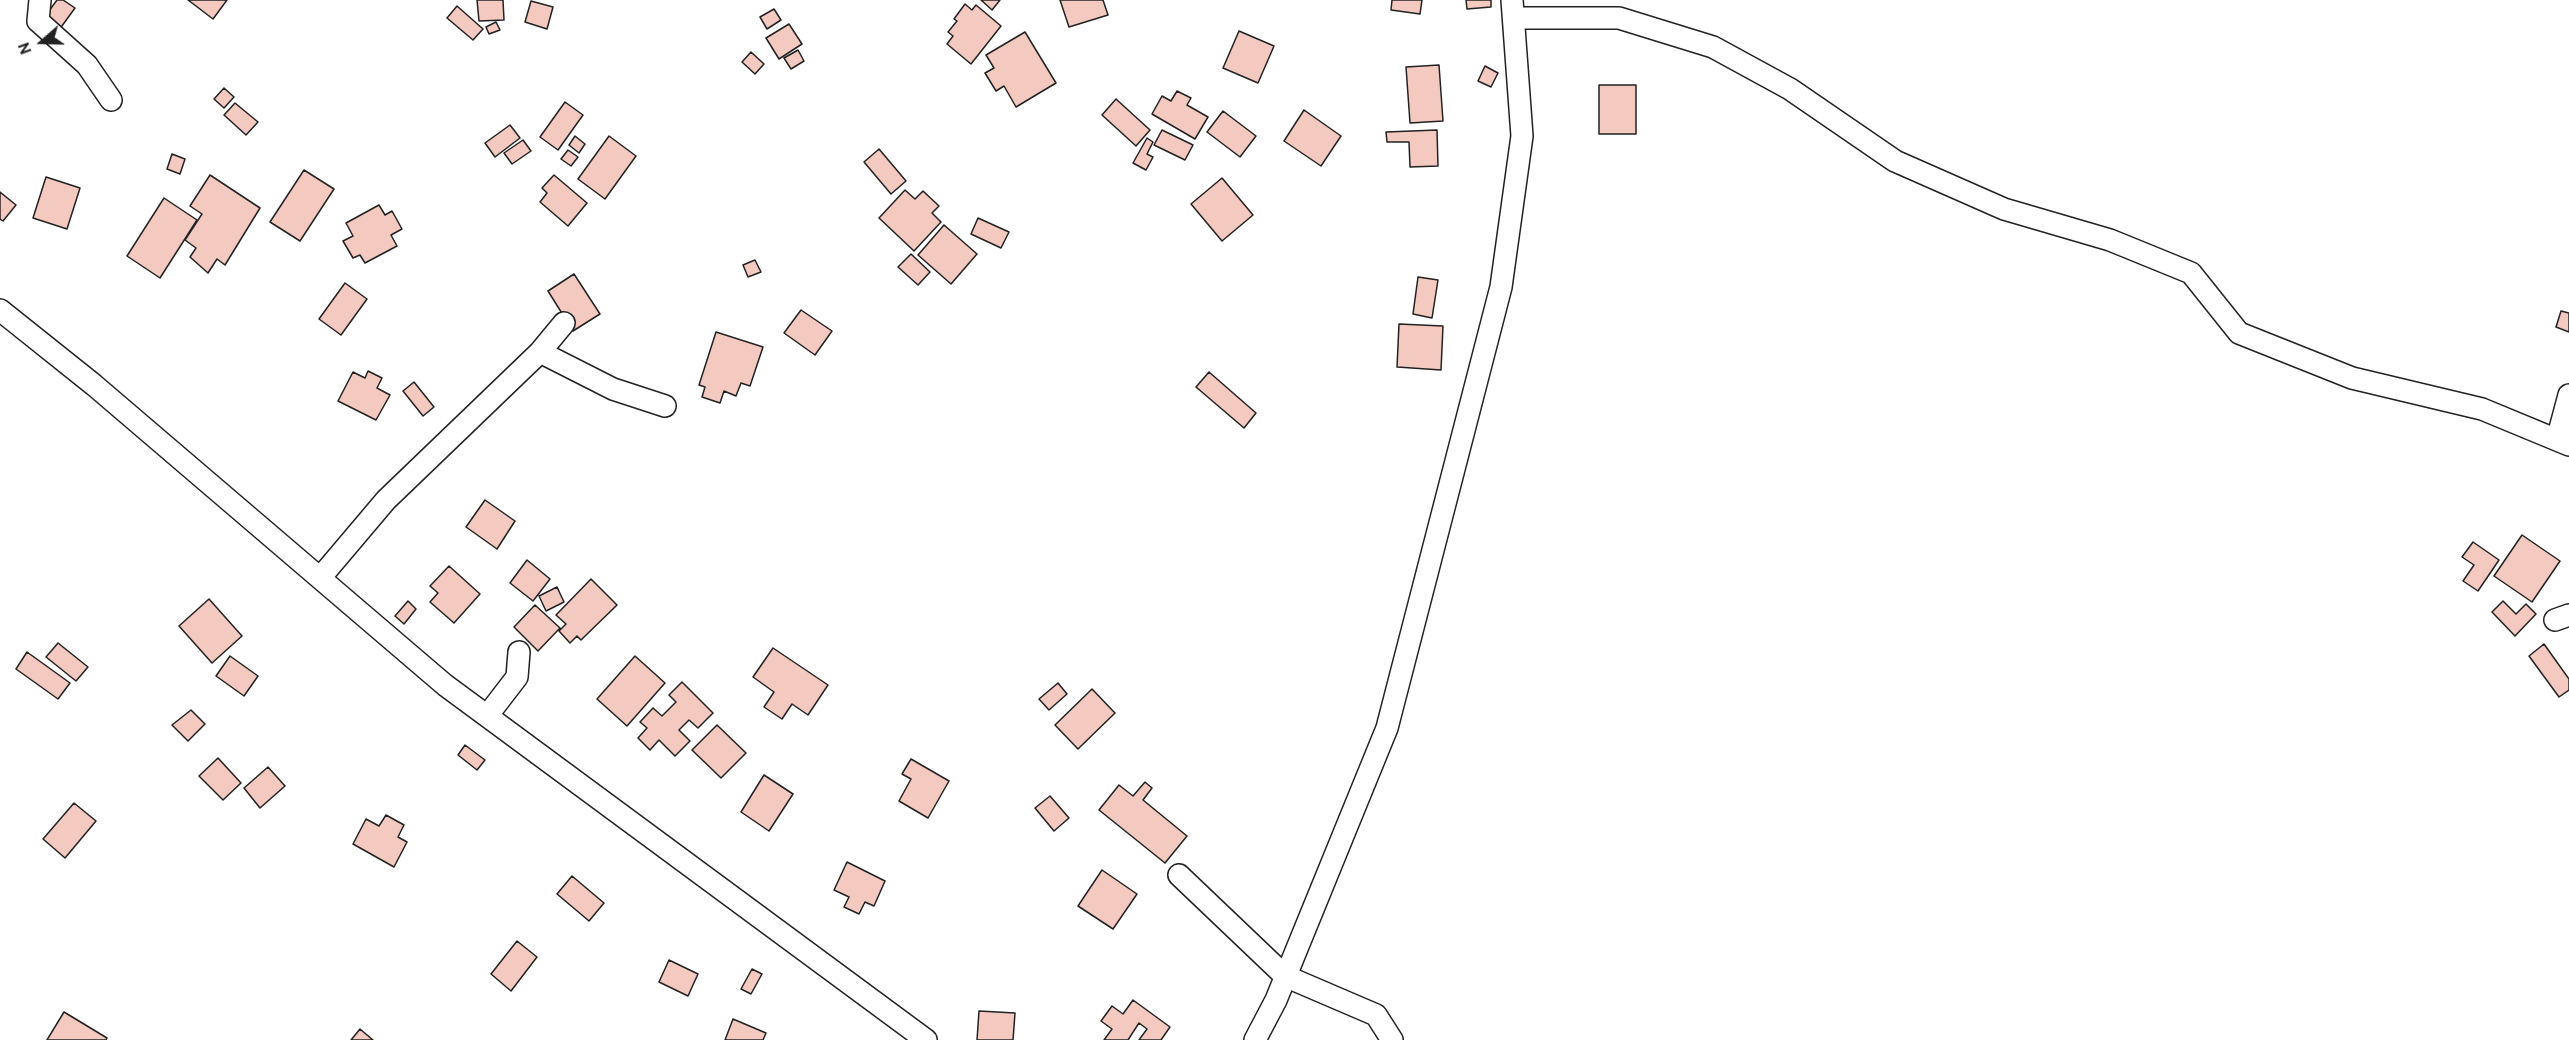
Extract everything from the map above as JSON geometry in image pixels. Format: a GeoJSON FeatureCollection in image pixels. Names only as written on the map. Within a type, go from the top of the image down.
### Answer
{"type":"FeatureCollection","features":[{"type":"Feature","properties":{"kind":"street"},"geometry":{"type":"LineString","coordinates":[[40,0],[38,21],[87,65],[111,100]]}},
{"type":"Feature","properties":{"kind":"street"},"geometry":{"type":"LineString","coordinates":[[1255,1040],[1285,976],[1387,728],[1501,287],[1522,136],[1513,9],[1619,18],[1713,47],[1790,89],[1895,161],[2004,209],[2110,240],[2191,273],[2239,333],[2352,378],[2482,409],[2563,442],[2569,395]]}},
{"type":"Feature","properties":{"kind":"street"},"geometry":{"type":"LineString","coordinates":[[0,310],[94,385],[445,685],[926,1040]]}},
{"type":"Feature","properties":{"kind":"street"},"geometry":{"type":"LineString","coordinates":[[320,578],[386,500],[540,352],[564,323]]}},
{"type":"Feature","properties":{"kind":"street"},"geometry":{"type":"LineString","coordinates":[[540,352],[613,388],[665,406]]}},
{"type":"Feature","properties":{"kind":"street"},"geometry":{"type":"LineString","coordinates":[[487,716],[517,677],[519,652]]}},
{"type":"Feature","properties":{"kind":"street"},"geometry":{"type":"LineString","coordinates":[[1179,875],[1285,976],[1376,1015],[1392,1040]]}},
{"type":"Feature","properties":{"kind":"building"},"geometry":{"type":"Polygon","coordinates":[[[57,0],[63,0],[75,8],[59,30],[43,19],[57,0]]]}},
{"type":"Feature","properties":{"kind":"building"},"geometry":{"type":"Polygon","coordinates":[[[188,0],[227,0],[213,19],[188,0]]]}},
{"type":"Feature","properties":{"kind":"building"},"geometry":{"type":"Polygon","coordinates":[[[477,0],[503,0],[504,20],[479,21],[477,0]]]}},
{"type":"Feature","properties":{"kind":"building"},"geometry":{"type":"Polygon","coordinates":[[[981,0],[1000,0],[992,10],[981,0]]]}},
{"type":"Feature","properties":{"kind":"building"},"geometry":{"type":"Polygon","coordinates":[[[1060,0],[1103,0],[1108,15],[1069,27],[1060,0]]]}},
{"type":"Feature","properties":{"kind":"building"},"geometry":{"type":"Polygon","coordinates":[[[1392,0],[1422,0],[1420,14],[1391,10],[1392,0]]]}},
{"type":"Feature","properties":{"kind":"building"},"geometry":{"type":"Polygon","coordinates":[[[1466,0],[1491,0],[1491,7],[1467,9],[1466,0]]]}},
{"type":"Feature","properties":{"kind":"building"},"geometry":{"type":"Polygon","coordinates":[[[531,1],[553,7],[547,29],[525,22],[531,1]]]}},
{"type":"Feature","properties":{"kind":"building"},"geometry":{"type":"Polygon","coordinates":[[[965,4],[972,10],[976,5],[1001,26],[971,64],[947,44],[953,36],[948,32],[957,21],[954,19],[965,4]]]}},
{"type":"Feature","properties":{"kind":"building"},"geometry":{"type":"Polygon","coordinates":[[[457,6],[483,29],[473,40],[447,18],[457,6]]]}},
{"type":"Feature","properties":{"kind":"building"},"geometry":{"type":"Polygon","coordinates":[[[774,9],[781,20],[767,29],[760,17],[774,9]]]}},
{"type":"Feature","properties":{"kind":"building"},"geometry":{"type":"Polygon","coordinates":[[[496,22],[500,30],[489,34],[486,27],[496,22]]]}},
{"type":"Feature","properties":{"kind":"building"},"geometry":{"type":"Polygon","coordinates":[[[789,24],[802,44],[779,59],[766,38],[789,24]]]}},
{"type":"Feature","properties":{"kind":"building"},"geometry":{"type":"Polygon","coordinates":[[[1239,31],[1274,46],[1258,83],[1223,68],[1239,31]]]}},
{"type":"Feature","properties":{"kind":"building"},"geometry":{"type":"Polygon","coordinates":[[[1025,32],[1056,83],[1016,107],[1004,86],[996,91],[985,73],[994,68],[986,55],[1025,32]]]}},
{"type":"Feature","properties":{"kind":"building"},"geometry":{"type":"Polygon","coordinates":[[[798,50],[804,61],[791,69],[784,58],[798,50]]]}},
{"type":"Feature","properties":{"kind":"building"},"geometry":{"type":"Polygon","coordinates":[[[751,52],[764,64],[755,74],[742,62],[751,52]]]}},
{"type":"Feature","properties":{"kind":"building"},"geometry":{"type":"Polygon","coordinates":[[[1439,65],[1443,121],[1410,123],[1406,67],[1439,65]]]}},
{"type":"Feature","properties":{"kind":"building"},"geometry":{"type":"Polygon","coordinates":[[[1485,66],[1498,73],[1491,87],[1478,81],[1485,66]]]}},
{"type":"Feature","properties":{"kind":"building"},"geometry":{"type":"Polygon","coordinates":[[[1599,85],[1636,85],[1636,134],[1599,134],[1599,85]]]}},
{"type":"Feature","properties":{"kind":"building"},"geometry":{"type":"Polygon","coordinates":[[[224,88],[234,97],[224,108],[214,99],[224,88]]]}},
{"type":"Feature","properties":{"kind":"building"},"geometry":{"type":"Polygon","coordinates":[[[1177,91],[1191,98],[1187,105],[1208,117],[1195,139],[1152,114],[1162,96],[1171,101],[1177,91]]]}},
{"type":"Feature","properties":{"kind":"building"},"geometry":{"type":"Polygon","coordinates":[[[1116,99],[1150,130],[1136,146],[1102,115],[1116,99]]]}},
{"type":"Feature","properties":{"kind":"building"},"geometry":{"type":"Polygon","coordinates":[[[565,102],[583,115],[558,150],[540,137],[565,102]]]}},
{"type":"Feature","properties":{"kind":"building"},"geometry":{"type":"Polygon","coordinates":[[[235,103],[258,122],[246,135],[224,115],[235,103]]]}},
{"type":"Feature","properties":{"kind":"building"},"geometry":{"type":"Polygon","coordinates":[[[1304,110],[1341,136],[1321,166],[1284,141],[1304,110]]]}},
{"type":"Feature","properties":{"kind":"building"},"geometry":{"type":"Polygon","coordinates":[[[1223,111],[1256,136],[1240,157],[1207,132],[1223,111]]]}},
{"type":"Feature","properties":{"kind":"building"},"geometry":{"type":"Polygon","coordinates":[[[510,125],[520,138],[495,157],[485,143],[510,125]]]}},
{"type":"Feature","properties":{"kind":"building"},"geometry":{"type":"Polygon","coordinates":[[[1162,130],[1193,145],[1185,160],[1154,145],[1162,130]]]}},
{"type":"Feature","properties":{"kind":"building"},"geometry":{"type":"Polygon","coordinates":[[[1437,130],[1438,166],[1410,167],[1409,142],[1387,142],[1386,132],[1437,130]]]}},
{"type":"Feature","properties":{"kind":"building"},"geometry":{"type":"Polygon","coordinates":[[[575,136],[585,144],[579,153],[569,145],[575,136]]]}},
{"type":"Feature","properties":{"kind":"building"},"geometry":{"type":"Polygon","coordinates":[[[609,136],[636,156],[605,199],[578,179],[609,136]]]}},
{"type":"Feature","properties":{"kind":"building"},"geometry":{"type":"Polygon","coordinates":[[[1147,138],[1153,142],[1147,154],[1153,157],[1146,170],[1133,163],[1147,138]]]}},
{"type":"Feature","properties":{"kind":"building"},"geometry":{"type":"Polygon","coordinates":[[[523,140],[531,151],[512,164],[504,153],[523,140]]]}},
{"type":"Feature","properties":{"kind":"building"},"geometry":{"type":"Polygon","coordinates":[[[879,149],[906,181],[891,194],[864,162],[879,149]]]}},
{"type":"Feature","properties":{"kind":"building"},"geometry":{"type":"Polygon","coordinates":[[[568,150],[578,157],[571,166],[561,159],[568,150]]]}},
{"type":"Feature","properties":{"kind":"building"},"geometry":{"type":"Polygon","coordinates":[[[172,154],[185,159],[180,174],[167,169],[172,154]]]}},
{"type":"Feature","properties":{"kind":"building"},"geometry":{"type":"Polygon","coordinates":[[[304,170],[334,189],[300,241],[270,222],[304,170]]]}},
{"type":"Feature","properties":{"kind":"building"},"geometry":{"type":"Polygon","coordinates":[[[210,175],[260,208],[225,265],[217,259],[208,273],[190,257],[196,248],[185,240],[202,214],[190,206],[210,175]]]}},
{"type":"Feature","properties":{"kind":"building"},"geometry":{"type":"Polygon","coordinates":[[[554,175],[587,203],[568,226],[540,202],[547,193],[542,188],[554,175]]]}},
{"type":"Feature","properties":{"kind":"building"},"geometry":{"type":"Polygon","coordinates":[[[46,177],[80,188],[67,229],[33,218],[46,177]]]}},
{"type":"Feature","properties":{"kind":"building"},"geometry":{"type":"Polygon","coordinates":[[[1222,178],[1253,215],[1222,241],[1191,204],[1222,178]]]}},
{"type":"Feature","properties":{"kind":"building"},"geometry":{"type":"Polygon","coordinates":[[[905,190],[915,199],[923,191],[939,206],[932,213],[941,222],[914,251],[879,218],[905,190]]]}},
{"type":"Feature","properties":{"kind":"building"},"geometry":{"type":"Polygon","coordinates":[[[0,192],[16,205],[3,221],[0,219],[0,192]]]}},
{"type":"Feature","properties":{"kind":"building"},"geometry":{"type":"Polygon","coordinates":[[[164,198],[197,220],[160,278],[127,256],[164,198]]]}},
{"type":"Feature","properties":{"kind":"building"},"geometry":{"type":"Polygon","coordinates":[[[379,205],[385,215],[392,211],[402,229],[391,235],[397,246],[365,263],[360,255],[353,258],[343,241],[353,236],[346,223],[379,205]]]}},
{"type":"Feature","properties":{"kind":"building"},"geometry":{"type":"Polygon","coordinates":[[[978,218],[1009,232],[1001,248],[971,234],[978,218]]]}},
{"type":"Feature","properties":{"kind":"building"},"geometry":{"type":"Polygon","coordinates":[[[944,225],[977,254],[951,284],[918,255],[944,225]]]}},
{"type":"Feature","properties":{"kind":"building"},"geometry":{"type":"Polygon","coordinates":[[[911,254],[930,272],[918,285],[898,267],[911,254]]]}},
{"type":"Feature","properties":{"kind":"building"},"geometry":{"type":"Polygon","coordinates":[[[755,260],[761,272],[748,277],[743,265],[755,260]]]}},
{"type":"Feature","properties":{"kind":"building"},"geometry":{"type":"Polygon","coordinates":[[[574,274],[600,314],[573,331],[548,291],[574,274]]]}},
{"type":"Feature","properties":{"kind":"building"},"geometry":{"type":"Polygon","coordinates":[[[1418,277],[1438,280],[1432,318],[1413,314],[1418,277]]]}},
{"type":"Feature","properties":{"kind":"building"},"geometry":{"type":"Polygon","coordinates":[[[345,283],[367,299],[341,335],[319,319],[345,283]]]}},
{"type":"Feature","properties":{"kind":"building"},"geometry":{"type":"Polygon","coordinates":[[[801,310],[832,331],[815,355],[784,333],[801,310]]]}},
{"type":"Feature","properties":{"kind":"building"},"geometry":{"type":"Polygon","coordinates":[[[2561,311],[2569,313],[2569,332],[2556,327],[2561,311]]]}},
{"type":"Feature","properties":{"kind":"building"},"geometry":{"type":"Polygon","coordinates":[[[1399,324],[1443,326],[1441,370],[1397,367],[1399,324]]]}},
{"type":"Feature","properties":{"kind":"building"},"geometry":{"type":"Polygon","coordinates":[[[716,332],[763,347],[750,386],[741,383],[736,396],[724,391],[720,403],[702,397],[705,387],[699,385],[716,332]]]}},
{"type":"Feature","properties":{"kind":"building"},"geometry":{"type":"Polygon","coordinates":[[[368,371],[382,378],[377,388],[390,395],[376,420],[338,401],[353,372],[365,378],[368,371]]]}},
{"type":"Feature","properties":{"kind":"building"},"geometry":{"type":"Polygon","coordinates":[[[1209,372],[1256,413],[1244,428],[1196,387],[1209,372]]]}},
{"type":"Feature","properties":{"kind":"building"},"geometry":{"type":"Polygon","coordinates":[[[414,382],[434,407],[423,416],[403,391],[414,382]]]}},
{"type":"Feature","properties":{"kind":"building"},"geometry":{"type":"Polygon","coordinates":[[[485,500],[515,521],[497,549],[466,527],[485,500]]]}},
{"type":"Feature","properties":{"kind":"building"},"geometry":{"type":"Polygon","coordinates":[[[2522,535],[2560,561],[2532,602],[2494,576],[2522,535]]]}},
{"type":"Feature","properties":{"kind":"building"},"geometry":{"type":"Polygon","coordinates":[[[2473,542],[2499,560],[2478,591],[2463,581],[2474,565],[2462,557],[2473,542]]]}},
{"type":"Feature","properties":{"kind":"building"},"geometry":{"type":"Polygon","coordinates":[[[527,560],[550,579],[533,601],[510,583],[527,560]]]}},
{"type":"Feature","properties":{"kind":"building"},"geometry":{"type":"Polygon","coordinates":[[[449,566],[480,594],[454,623],[430,602],[438,593],[430,586],[449,566]]]}},
{"type":"Feature","properties":{"kind":"building"},"geometry":{"type":"Polygon","coordinates":[[[591,579],[617,605],[581,640],[577,636],[570,643],[559,631],[566,624],[556,615],[591,579]]]}},
{"type":"Feature","properties":{"kind":"building"},"geometry":{"type":"Polygon","coordinates":[[[557,587],[564,602],[546,611],[539,596],[557,587]]]}},
{"type":"Feature","properties":{"kind":"building"},"geometry":{"type":"Polygon","coordinates":[[[209,599],[242,636],[212,663],[179,626],[209,599]]]}},
{"type":"Feature","properties":{"kind":"building"},"geometry":{"type":"Polygon","coordinates":[[[408,601],[416,609],[404,624],[395,616],[408,601]]]}},
{"type":"Feature","properties":{"kind":"building"},"geometry":{"type":"Polygon","coordinates":[[[2503,601],[2516,614],[2526,604],[2536,614],[2515,636],[2492,612],[2503,601]]]}},
{"type":"Feature","properties":{"kind":"building"},"geometry":{"type":"Polygon","coordinates":[[[535,605],[560,628],[538,651],[514,627],[535,605]]]}},
{"type":"Feature","properties":{"kind":"building"},"geometry":{"type":"Polygon","coordinates":[[[58,643],[88,667],[76,681],[46,657],[58,643]]]}},
{"type":"Feature","properties":{"kind":"building"},"geometry":{"type":"Polygon","coordinates":[[[2544,644],[2569,679],[2569,690],[2559,697],[2529,656],[2544,644]]]}},
{"type":"Feature","properties":{"kind":"building"},"geometry":{"type":"Polygon","coordinates":[[[773,648],[828,685],[808,715],[792,704],[782,719],[764,707],[774,692],[753,677],[773,648]]]}},
{"type":"Feature","properties":{"kind":"building"},"geometry":{"type":"Polygon","coordinates":[[[27,652],[70,683],[58,699],[16,669],[27,652]]]}},
{"type":"Feature","properties":{"kind":"building"},"geometry":{"type":"Polygon","coordinates":[[[230,656],[258,676],[244,696],[216,676],[230,656]]]}},
{"type":"Feature","properties":{"kind":"building"},"geometry":{"type":"Polygon","coordinates":[[[635,656],[665,683],[627,726],[597,699],[635,656]]]}},
{"type":"Feature","properties":{"kind":"building"},"geometry":{"type":"Polygon","coordinates":[[[682,682],[713,713],[698,728],[689,720],[679,730],[690,741],[675,756],[659,740],[650,750],[638,738],[647,728],[640,722],[653,708],[662,716],[676,702],[669,695],[682,682]]]}},
{"type":"Feature","properties":{"kind":"building"},"geometry":{"type":"Polygon","coordinates":[[[1058,683],[1067,694],[1049,710],[1039,699],[1058,683]]]}},
{"type":"Feature","properties":{"kind":"building"},"geometry":{"type":"Polygon","coordinates":[[[1092,689],[1115,713],[1078,749],[1055,725],[1092,689]]]}},
{"type":"Feature","properties":{"kind":"building"},"geometry":{"type":"Polygon","coordinates":[[[191,710],[205,724],[188,741],[172,725],[191,710]]]}},
{"type":"Feature","properties":{"kind":"building"},"geometry":{"type":"Polygon","coordinates":[[[717,725],[746,753],[721,778],[692,750],[717,725]]]}},
{"type":"Feature","properties":{"kind":"building"},"geometry":{"type":"Polygon","coordinates":[[[465,745],[485,760],[477,770],[458,755],[465,745]]]}},
{"type":"Feature","properties":{"kind":"building"},"geometry":{"type":"Polygon","coordinates":[[[218,758],[241,783],[223,800],[199,776],[218,758]]]}},
{"type":"Feature","properties":{"kind":"building"},"geometry":{"type":"Polygon","coordinates":[[[911,759],[949,781],[928,818],[899,801],[911,779],[902,774],[911,759]]]}},
{"type":"Feature","properties":{"kind":"building"},"geometry":{"type":"Polygon","coordinates":[[[268,767],[285,786],[260,808],[244,788],[268,767]]]}},
{"type":"Feature","properties":{"kind":"building"},"geometry":{"type":"Polygon","coordinates":[[[764,775],[793,794],[769,831],[741,812],[764,775]]]}},
{"type":"Feature","properties":{"kind":"building"},"geometry":{"type":"Polygon","coordinates":[[[1145,782],[1152,788],[1143,800],[1187,836],[1165,863],[1099,810],[1119,785],[1133,796],[1145,782]]]}},
{"type":"Feature","properties":{"kind":"building"},"geometry":{"type":"Polygon","coordinates":[[[1050,796],[1069,818],[1054,831],[1035,808],[1050,796]]]}},
{"type":"Feature","properties":{"kind":"building"},"geometry":{"type":"Polygon","coordinates":[[[74,803],[96,821],[65,858],[43,839],[74,803]]]}},
{"type":"Feature","properties":{"kind":"building"},"geometry":{"type":"Polygon","coordinates":[[[386,815],[404,825],[398,837],[407,842],[394,867],[353,844],[366,819],[379,826],[386,815]]]}},
{"type":"Feature","properties":{"kind":"building"},"geometry":{"type":"Polygon","coordinates":[[[847,862],[885,881],[874,906],[865,902],[859,914],[844,907],[849,897],[834,890],[847,862]]]}},
{"type":"Feature","properties":{"kind":"building"},"geometry":{"type":"Polygon","coordinates":[[[1102,870],[1137,894],[1113,929],[1078,906],[1102,870]]]}},
{"type":"Feature","properties":{"kind":"building"},"geometry":{"type":"Polygon","coordinates":[[[572,876],[604,903],[589,921],[557,894],[572,876]]]}},
{"type":"Feature","properties":{"kind":"building"},"geometry":{"type":"Polygon","coordinates":[[[517,941],[537,957],[511,991],[491,974],[517,941]]]}},
{"type":"Feature","properties":{"kind":"building"},"geometry":{"type":"Polygon","coordinates":[[[669,960],[698,974],[688,996],[659,982],[669,960]]]}},
{"type":"Feature","properties":{"kind":"building"},"geometry":{"type":"Polygon","coordinates":[[[752,969],[762,974],[751,994],[741,989],[752,969]]]}},
{"type":"Feature","properties":{"kind":"building"},"geometry":{"type":"Polygon","coordinates":[[[1133,1000],[1170,1027],[1161,1040],[1139,1040],[1147,1029],[1139,1023],[1128,1040],[1104,1040],[1112,1029],[1101,1021],[1112,1006],[1123,1014],[1133,1000]]]}},
{"type":"Feature","properties":{"kind":"building"},"geometry":{"type":"Polygon","coordinates":[[[979,1011],[1015,1013],[1013,1040],[977,1040],[979,1011]]]}},
{"type":"Feature","properties":{"kind":"building"},"geometry":{"type":"Polygon","coordinates":[[[64,1012],[107,1038],[106,1040],[47,1040],[64,1012]]]}},
{"type":"Feature","properties":{"kind":"building"},"geometry":{"type":"Polygon","coordinates":[[[733,1019],[766,1033],[763,1040],[725,1040],[733,1019]]]}},
{"type":"Feature","properties":{"kind":"building"},"geometry":{"type":"Polygon","coordinates":[[[360,1029],[373,1040],[351,1040],[360,1029]]]}}]}
